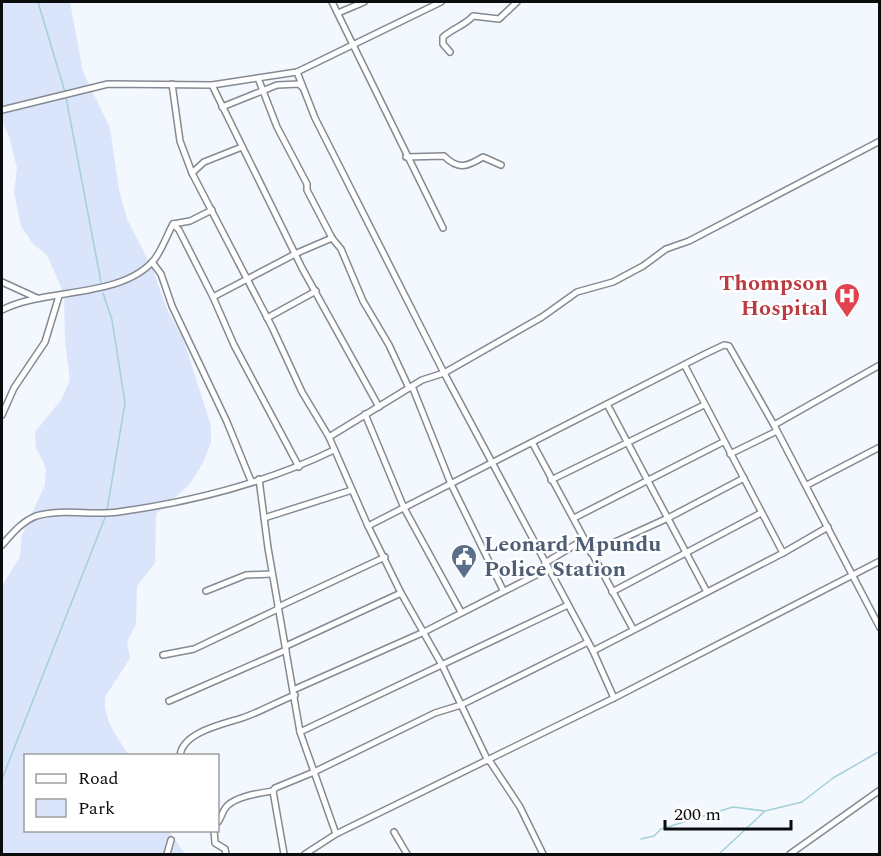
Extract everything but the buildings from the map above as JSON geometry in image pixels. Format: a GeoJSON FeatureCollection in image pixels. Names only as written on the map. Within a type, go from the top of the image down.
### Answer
{"type":"FeatureCollection","features":[{"type":"Feature","properties":{"kind":"street"},"geometry":{"type":"LineString","coordinates":[[332,2],[443,228]]}},
{"type":"Feature","properties":{"kind":"street"},"geometry":{"type":"LineString","coordinates":[[338,13],[364,2]]}},
{"type":"Feature","properties":{"kind":"street"},"geometry":{"type":"LineString","coordinates":[[2,110],[108,84],[212,85],[297,72],[441,2]]}},
{"type":"Feature","properties":{"kind":"street"},"geometry":{"type":"LineString","coordinates":[[450,52],[443,44],[443,37],[458,25],[470,20],[473,16],[496,20],[517,2]]}},
{"type":"Feature","properties":{"kind":"street"},"geometry":{"type":"LineString","coordinates":[[297,72],[315,118],[444,373],[594,651],[614,698]]}},
{"type":"Feature","properties":{"kind":"street"},"geometry":{"type":"LineString","coordinates":[[258,78],[277,127],[307,184],[307,190],[332,238],[341,249],[367,310],[411,387],[451,484],[503,590]]}},
{"type":"Feature","properties":{"kind":"street"},"geometry":{"type":"LineString","coordinates":[[222,107],[285,83],[299,84],[303,88]]}},
{"type":"Feature","properties":{"kind":"street"},"geometry":{"type":"LineString","coordinates":[[172,84],[180,141],[192,173],[267,318],[302,392],[329,438],[368,526],[401,592],[442,665],[489,761],[520,807],[543,855]]}},
{"type":"Feature","properties":{"kind":"street"},"geometry":{"type":"LineString","coordinates":[[212,85],[297,253],[302,268],[379,407]]}},
{"type":"Feature","properties":{"kind":"street"},"geometry":{"type":"LineString","coordinates":[[329,438],[411,387],[444,373],[542,318],[577,292],[613,282],[644,266],[666,249],[689,241],[879,141]]}},
{"type":"Feature","properties":{"kind":"street"},"geometry":{"type":"LineString","coordinates":[[192,173],[204,162],[243,147]]}},
{"type":"Feature","properties":{"kind":"street"},"geometry":{"type":"LineString","coordinates":[[406,156],[444,156],[453,165],[462,167],[483,157],[501,165]]}},
{"type":"Feature","properties":{"kind":"street"},"geometry":{"type":"LineString","coordinates":[[173,224],[190,221],[212,210]]}},
{"type":"Feature","properties":{"kind":"street"},"geometry":{"type":"LineString","coordinates":[[2,310],[23,301],[59,296],[118,282],[152,262],[173,224]]}},
{"type":"Feature","properties":{"kind":"street"},"geometry":{"type":"LineString","coordinates":[[173,224],[179,230],[234,345],[299,467]]}},
{"type":"Feature","properties":{"kind":"street"},"geometry":{"type":"LineString","coordinates":[[213,297],[248,281],[297,253],[332,238]]}},
{"type":"Feature","properties":{"kind":"street"},"geometry":{"type":"LineString","coordinates":[[152,262],[161,274],[172,306],[227,422],[251,481]]}},
{"type":"Feature","properties":{"kind":"street"},"geometry":{"type":"LineString","coordinates":[[2,282],[38,299]]}},
{"type":"Feature","properties":{"kind":"street"},"geometry":{"type":"LineString","coordinates":[[267,318],[316,291]]}},
{"type":"Feature","properties":{"kind":"street"},"geometry":{"type":"LineString","coordinates":[[2,415],[14,388],[45,342],[59,296]]}},
{"type":"Feature","properties":{"kind":"street"},"geometry":{"type":"LineString","coordinates":[[368,526],[724,345],[729,346],[774,424],[879,628]]}},
{"type":"Feature","properties":{"kind":"street"},"geometry":{"type":"LineString","coordinates":[[774,424],[879,365]]}},
{"type":"Feature","properties":{"kind":"street"},"geometry":{"type":"LineString","coordinates":[[685,366],[783,554]]}},
{"type":"Feature","properties":{"kind":"street"},"geometry":{"type":"LineString","coordinates":[[607,404],[707,592]]}},
{"type":"Feature","properties":{"kind":"street"},"geometry":{"type":"LineString","coordinates":[[551,480],[704,405]]}},
{"type":"Feature","properties":{"kind":"street"},"geometry":{"type":"LineString","coordinates":[[365,414],[404,508],[460,612]]}},
{"type":"Feature","properties":{"kind":"street"},"geometry":{"type":"LineString","coordinates":[[729,454],[777,431]]}},
{"type":"Feature","properties":{"kind":"street"},"geometry":{"type":"LineString","coordinates":[[574,518],[723,442]]}},
{"type":"Feature","properties":{"kind":"street"},"geometry":{"type":"LineString","coordinates":[[533,444],[633,629]]}},
{"type":"Feature","properties":{"kind":"street"},"geometry":{"type":"LineString","coordinates":[[808,489],[807,485],[879,447]]}},
{"type":"Feature","properties":{"kind":"street"},"geometry":{"type":"LineString","coordinates":[[2,545],[21,524],[40,515],[110,513],[174,502],[259,480],[299,467],[334,450]]}},
{"type":"Feature","properties":{"kind":"street"},"geometry":{"type":"LineString","coordinates":[[591,553],[668,518],[744,478]]}},
{"type":"Feature","properties":{"kind":"street"},"geometry":{"type":"LineString","coordinates":[[259,480],[272,574],[300,732],[336,834]]}},
{"type":"Feature","properties":{"kind":"street"},"geometry":{"type":"LineString","coordinates":[[264,518],[352,489]]}},
{"type":"Feature","properties":{"kind":"street"},"geometry":{"type":"LineString","coordinates":[[612,592],[761,513]]}},
{"type":"Feature","properties":{"kind":"street"},"geometry":{"type":"LineString","coordinates":[[594,651],[783,554],[828,527]]}},
{"type":"Feature","properties":{"kind":"street"},"geometry":{"type":"LineString","coordinates":[[181,754],[185,743],[206,730],[294,693],[424,632],[547,566],[584,540]]}},
{"type":"Feature","properties":{"kind":"street"},"geometry":{"type":"LineString","coordinates":[[163,655],[194,649],[385,557]]}},
{"type":"Feature","properties":{"kind":"street"},"geometry":{"type":"LineString","coordinates":[[305,855],[336,834],[489,761],[840,581],[854,576],[879,561]]}},
{"type":"Feature","properties":{"kind":"street"},"geometry":{"type":"LineString","coordinates":[[206,591],[246,575],[272,574]]}},
{"type":"Feature","properties":{"kind":"street"},"geometry":{"type":"LineString","coordinates":[[170,701],[401,592]]}},
{"type":"Feature","properties":{"kind":"street"},"geometry":{"type":"LineString","coordinates":[[300,732],[568,605]]}},
{"type":"Feature","properties":{"kind":"street"},"geometry":{"type":"LineString","coordinates":[[219,820],[227,806],[255,793],[273,791],[282,783],[314,772],[435,713],[461,705],[588,642]]}},
{"type":"Feature","properties":{"kind":"street"},"geometry":{"type":"LineString","coordinates":[[790,855],[879,790]]}},
{"type":"Feature","properties":{"kind":"street"},"geometry":{"type":"LineString","coordinates":[[273,791],[284,855]]}},
{"type":"Feature","properties":{"kind":"street"},"geometry":{"type":"LineString","coordinates":[[214,832],[215,843],[225,849],[226,855]]}},
{"type":"Feature","properties":{"kind":"street"},"geometry":{"type":"LineString","coordinates":[[394,832],[407,855]]}},
{"type":"Feature","properties":{"kind":"street"},"geometry":{"type":"LineString","coordinates":[[167,855],[171,840]]}},
{"type":"Feature","properties":{"kind":"green space"},"geometry":{"type":"Polygon","coordinates":[[[2,2],[70,2],[83,72],[110,128],[119,190],[127,219],[152,268],[168,312],[183,338],[211,426],[211,442],[203,463],[189,485],[156,514],[155,563],[137,586],[136,624],[127,642],[130,658],[105,697],[109,721],[128,754],[24,754],[24,832],[170,832],[185,854],[2,854],[2,586],[20,557],[22,535],[45,485],[46,468],[36,447],[35,432],[61,400],[70,380],[65,342],[64,294],[47,255],[33,244],[21,226],[14,192],[17,168],[9,136],[2,122],[2,2]]]}},
{"type":"Feature","properties":{"kind":"waterway"},"geometry":{"type":"LineString","coordinates":[[38,2],[65,92]]}},
{"type":"Feature","properties":{"kind":"waterway"},"geometry":{"type":"LineString","coordinates":[[66,97],[101,282]]}},
{"type":"Feature","properties":{"kind":"waterway"},"geometry":{"type":"LineString","coordinates":[[103,293],[112,320],[125,403],[107,510]]}},
{"type":"Feature","properties":{"kind":"waterway"},"geometry":{"type":"LineString","coordinates":[[2,779],[106,515]]}},
{"type":"Feature","properties":{"kind":"waterway"},"geometry":{"type":"LineString","coordinates":[[641,839],[654,836],[661,829],[733,807],[765,811],[802,802],[833,778],[880,751]]}},
{"type":"Feature","properties":{"kind":"waterway"},"geometry":{"type":"LineString","coordinates":[[719,854],[764,812]]}},
{"type":"Feature","properties":{"kind":"place","name":"Thompson Hospital"},"geometry":{"type":"Point","coordinates":[847,319]}},
{"type":"Feature","properties":{"kind":"place","name":"Leonard Mpundu Police Station"},"geometry":{"type":"Point","coordinates":[464,580]}}]}
